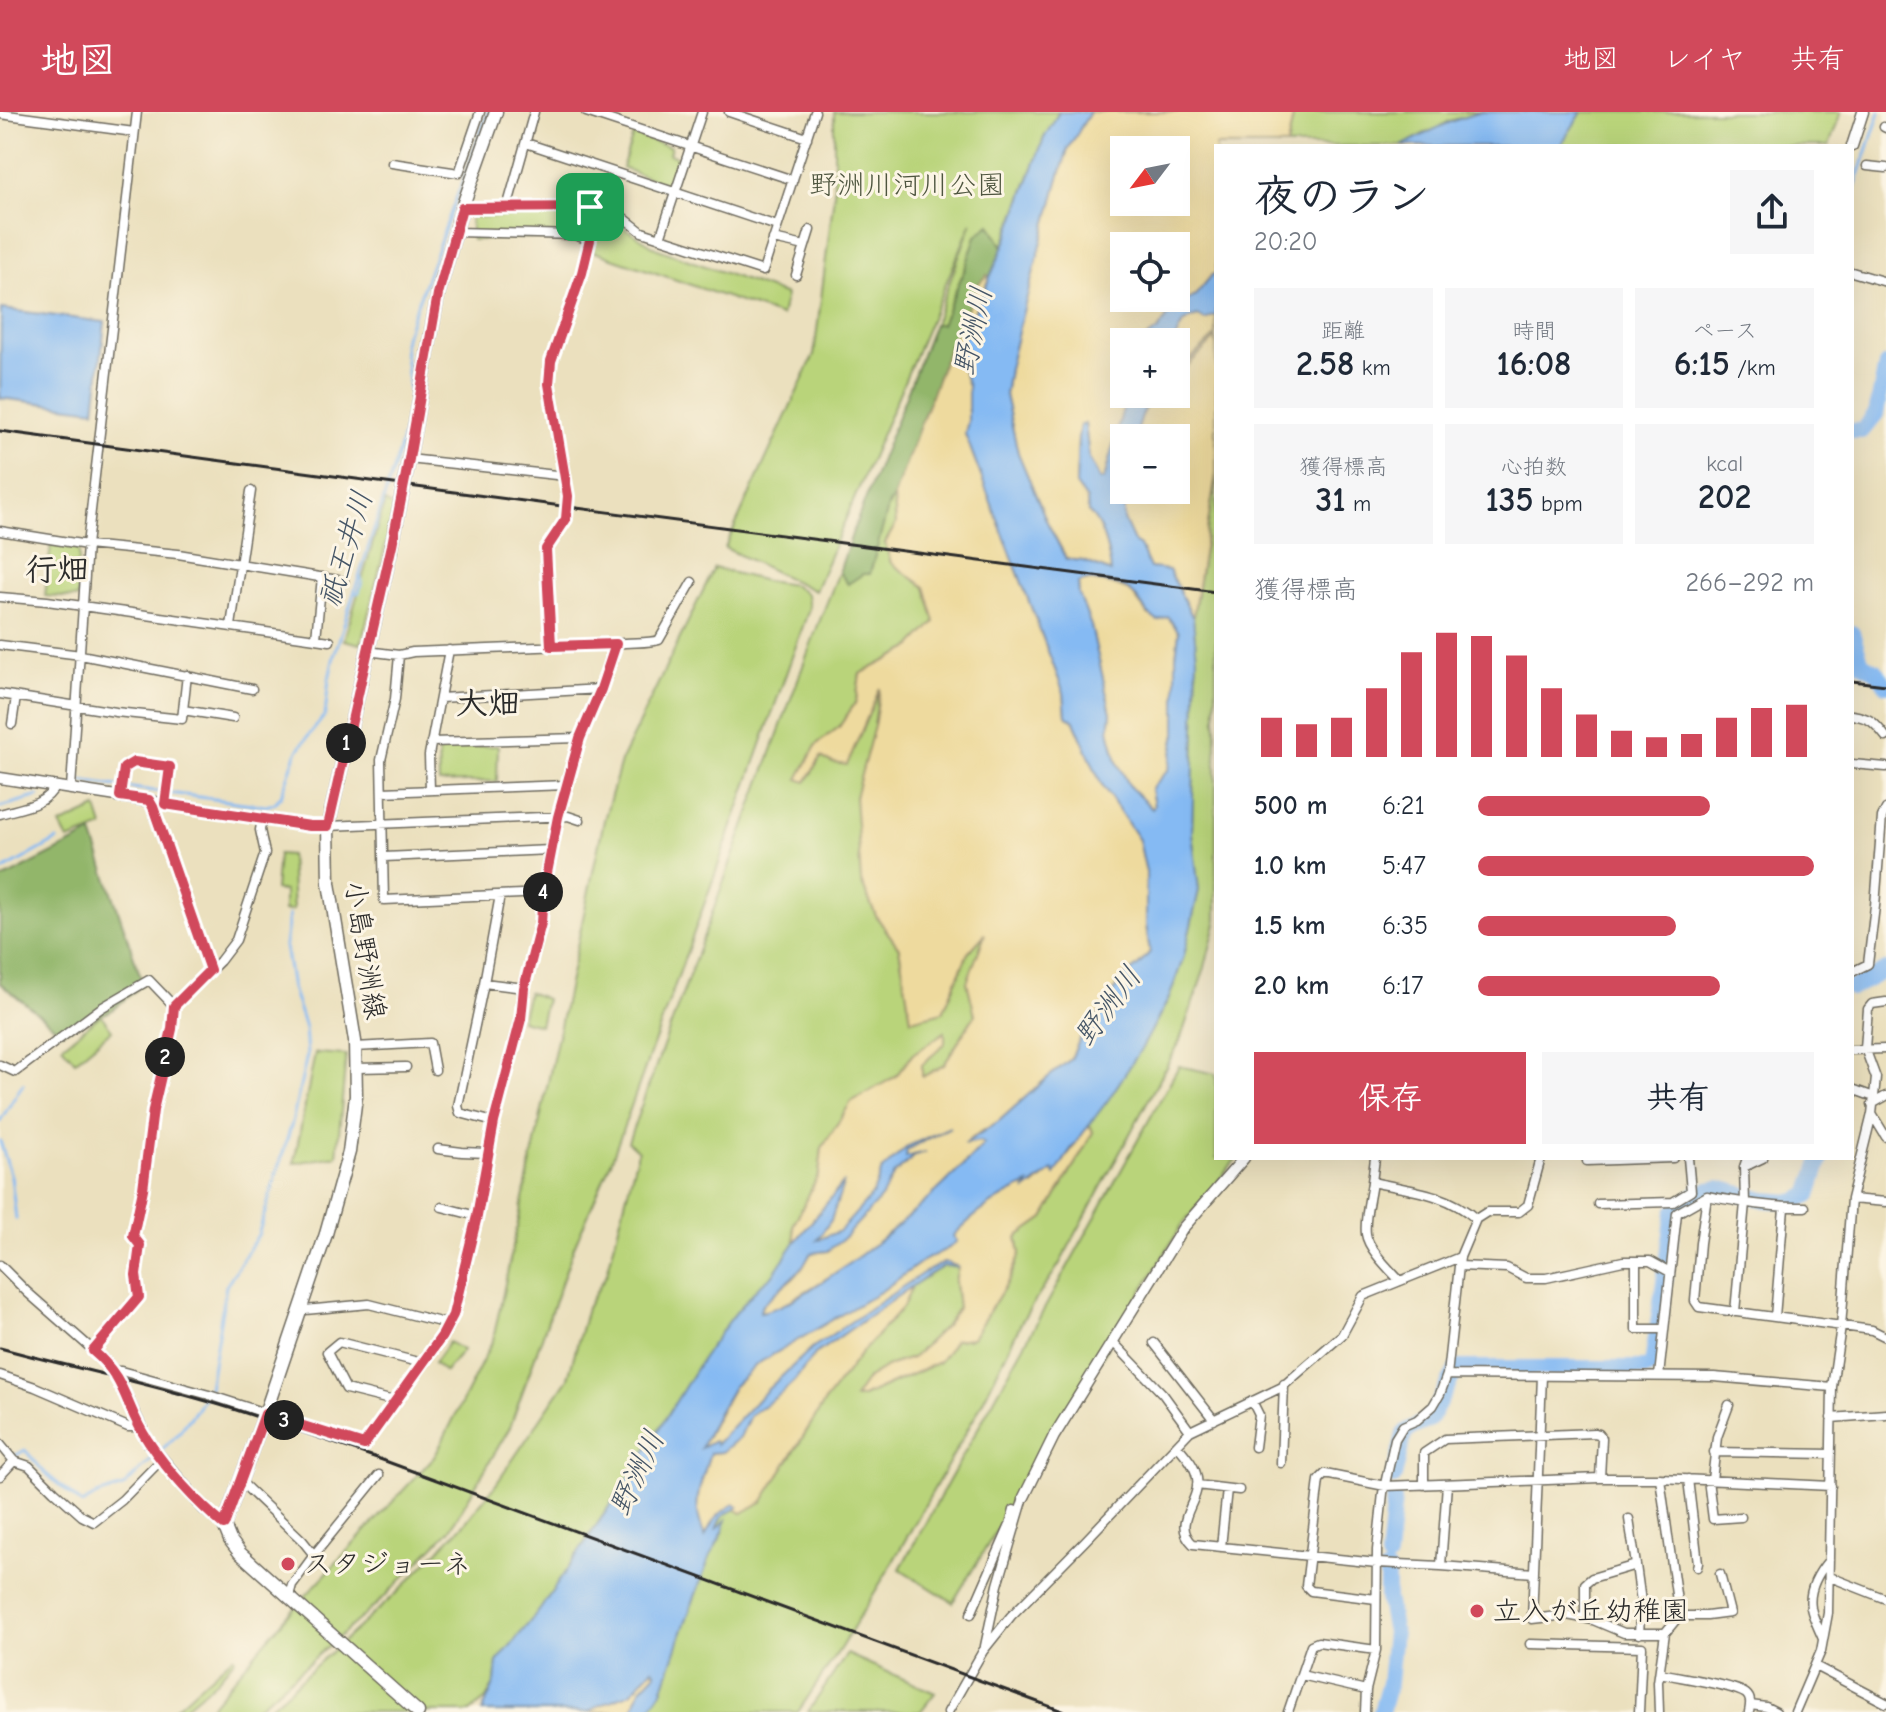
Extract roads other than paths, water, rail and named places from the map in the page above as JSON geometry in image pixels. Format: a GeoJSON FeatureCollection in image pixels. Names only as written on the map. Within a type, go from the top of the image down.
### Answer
{"type":"FeatureCollection","features":[{"type":"Feature","properties":{"kind":"main road","name":"小島野洲線"},"geometry":{"type":"LineString","coordinates":[[224,1525],[265,1414],[334,1207],[349,1152],[356,1096],[355,1047],[329,883],[328,826],[409,459],[438,294],[462,208],[496,112]]}},
{"type":"Feature","properties":{"kind":"main road"},"geometry":{"type":"LineString","coordinates":[[224,1525],[240,1553],[418,1712]]}},
{"type":"Feature","properties":{"kind":"street"},"geometry":{"type":"LineString","coordinates":[[71,788],[87,545],[137,112]]}},
{"type":"Feature","properties":{"kind":"street"},"geometry":{"type":"LineString","coordinates":[[392,163],[459,173],[480,112]]}},
{"type":"Feature","properties":{"kind":"street"},"geometry":{"type":"LineString","coordinates":[[507,208],[534,112]]}},
{"type":"Feature","properties":{"kind":"street"},"geometry":{"type":"LineString","coordinates":[[586,112],[793,180]]}},
{"type":"Feature","properties":{"kind":"street"},"geometry":{"type":"LineString","coordinates":[[660,238],[702,112]]}},
{"type":"Feature","properties":{"kind":"street"},"geometry":{"type":"LineString","coordinates":[[729,112],[807,138]]}},
{"type":"Feature","properties":{"kind":"street"},"geometry":{"type":"LineString","coordinates":[[462,208],[606,206],[642,232],[763,271],[815,112]]}},
{"type":"Feature","properties":{"kind":"street"},"geometry":{"type":"LineString","coordinates":[[1853,144],[1863,112]]}},
{"type":"Feature","properties":{"kind":"street"},"geometry":{"type":"LineString","coordinates":[[0,114],[134,132]]}},
{"type":"Feature","properties":{"kind":"street"},"geometry":{"type":"LineString","coordinates":[[526,143],[777,226]]}},
{"type":"Feature","properties":{"kind":"street"},"geometry":{"type":"LineString","coordinates":[[1867,166],[1886,168]]}},
{"type":"Feature","properties":{"kind":"street"},"geometry":{"type":"LineString","coordinates":[[551,646],[546,549],[566,519],[568,496],[549,384],[551,361],[582,273],[590,240],[590,207]]}},
{"type":"Feature","properties":{"kind":"street"},"geometry":{"type":"LineString","coordinates":[[796,275],[810,230]]}},
{"type":"Feature","properties":{"kind":"street"},"geometry":{"type":"LineString","coordinates":[[455,232],[574,235],[590,240]]}},
{"type":"Feature","properties":{"kind":"street"},"geometry":{"type":"LineString","coordinates":[[773,239],[805,246]]}},
{"type":"Feature","properties":{"kind":"street"},"geometry":{"type":"LineString","coordinates":[[1854,273],[1886,282]]}},
{"type":"Feature","properties":{"kind":"street"},"geometry":{"type":"LineString","coordinates":[[409,459],[565,476]]}},
{"type":"Feature","properties":{"kind":"street"},"geometry":{"type":"LineString","coordinates":[[231,626],[251,491]]}},
{"type":"Feature","properties":{"kind":"street"},"geometry":{"type":"LineString","coordinates":[[0,531],[344,581]]}},
{"type":"Feature","properties":{"kind":"street"},"geometry":{"type":"LineString","coordinates":[[316,638],[322,577]]}},
{"type":"Feature","properties":{"kind":"street"},"geometry":{"type":"LineString","coordinates":[[367,651],[399,655],[631,641],[652,643],[659,640],[692,582]]}},
{"type":"Feature","properties":{"kind":"street"},"geometry":{"type":"LineString","coordinates":[[0,597],[330,641]]}},
{"type":"Feature","properties":{"kind":"street"},"geometry":{"type":"LineString","coordinates":[[114,1371],[206,1394],[364,1445],[442,1336],[453,1315],[477,1216],[494,1122],[521,1019],[524,988],[541,923],[543,893],[558,817],[580,738],[616,644]]}},
{"type":"Feature","properties":{"kind":"street"},"geometry":{"type":"LineString","coordinates":[[0,645],[81,655],[252,689]]}},
{"type":"Feature","properties":{"kind":"street"},"geometry":{"type":"LineString","coordinates":[[430,790],[429,755],[449,650]]}},
{"type":"Feature","properties":{"kind":"street"},"geometry":{"type":"LineString","coordinates":[[399,655],[395,699],[381,760],[384,900],[543,893]]}},
{"type":"Feature","properties":{"kind":"street"},"geometry":{"type":"LineString","coordinates":[[0,694],[182,719],[187,675]]}},
{"type":"Feature","properties":{"kind":"street"},"geometry":{"type":"LineString","coordinates":[[440,698],[601,689]]}},
{"type":"Feature","properties":{"kind":"street"},"geometry":{"type":"LineString","coordinates":[[12,724],[16,697]]}},
{"type":"Feature","properties":{"kind":"street"},"geometry":{"type":"LineString","coordinates":[[183,710],[233,718]]}},
{"type":"Feature","properties":{"kind":"street"},"geometry":{"type":"LineString","coordinates":[[1854,715],[1873,721],[1886,737]]}},
{"type":"Feature","properties":{"kind":"street"},"geometry":{"type":"LineString","coordinates":[[431,742],[580,738]]}},
{"type":"Feature","properties":{"kind":"street"},"geometry":{"type":"LineString","coordinates":[[121,790],[124,768],[134,762],[170,767],[166,796]]}},
{"type":"Feature","properties":{"kind":"street"},"geometry":{"type":"LineString","coordinates":[[1854,764],[1886,767]]}},
{"type":"Feature","properties":{"kind":"street"},"geometry":{"type":"LineString","coordinates":[[0,778],[71,788],[121,790],[149,800],[166,796],[262,819],[310,826],[568,816],[580,820]]}},
{"type":"Feature","properties":{"kind":"street"},"geometry":{"type":"LineString","coordinates":[[382,792],[567,785]]}},
{"type":"Feature","properties":{"kind":"street"},"geometry":{"type":"LineString","coordinates":[[0,814],[44,801],[55,786]]}},
{"type":"Feature","properties":{"kind":"street"},"geometry":{"type":"LineString","coordinates":[[149,800],[210,970]]}},
{"type":"Feature","properties":{"kind":"street"},"geometry":{"type":"LineString","coordinates":[[1854,971],[1868,964],[1882,817],[1886,809]]}},
{"type":"Feature","properties":{"kind":"street"},"geometry":{"type":"LineString","coordinates":[[93,1351],[139,1297],[136,1275],[140,1245],[133,1236],[143,1189],[153,1110],[172,1029],[174,1006],[220,961],[236,940],[265,853],[260,830],[262,819]]}},
{"type":"Feature","properties":{"kind":"street"},"geometry":{"type":"LineString","coordinates":[[384,857],[551,850]]}},
{"type":"Feature","properties":{"kind":"street"},"geometry":{"type":"LineString","coordinates":[[494,1122],[460,1113],[458,1106],[500,895]]}},
{"type":"Feature","properties":{"kind":"street"},"geometry":{"type":"LineString","coordinates":[[0,1065],[15,1072],[101,1008],[149,980],[174,1006]]}},
{"type":"Feature","properties":{"kind":"street"},"geometry":{"type":"LineString","coordinates":[[484,983],[524,988]]}},
{"type":"Feature","properties":{"kind":"street"},"geometry":{"type":"LineString","coordinates":[[1795,1712],[1815,1666],[1828,1613],[1832,1387],[1841,1327],[1851,1199],[1872,1114],[1876,1078],[1865,1048],[1868,1009],[1872,1004],[1886,1002]]}},
{"type":"Feature","properties":{"kind":"street"},"geometry":{"type":"LineString","coordinates":[[355,1047],[430,1043],[435,1070]]}},
{"type":"Feature","properties":{"kind":"street"},"geometry":{"type":"LineString","coordinates":[[1854,1050],[1886,1049]]}},
{"type":"Feature","properties":{"kind":"street"},"geometry":{"type":"LineString","coordinates":[[356,1068],[406,1067]]}},
{"type":"Feature","properties":{"kind":"street"},"geometry":{"type":"LineString","coordinates":[[1854,1090],[1873,1100],[1886,1096]]}},
{"type":"Feature","properties":{"kind":"street"},"geometry":{"type":"LineString","coordinates":[[1872,1114],[1886,1137]]}},
{"type":"Feature","properties":{"kind":"street"},"geometry":{"type":"LineString","coordinates":[[438,1149],[488,1153]]}},
{"type":"Feature","properties":{"kind":"street"},"geometry":{"type":"LineString","coordinates":[[983,1651],[998,1585],[1024,1497],[1054,1436],[1183,1228],[1242,1160]]}},
{"type":"Feature","properties":{"kind":"street"},"geometry":{"type":"LineString","coordinates":[[1375,1160],[1366,1232],[1378,1256],[1400,1281]]}},
{"type":"Feature","properties":{"kind":"street"},"geometry":{"type":"LineString","coordinates":[[1365,1712],[1366,1690],[1376,1650],[1377,1563],[1385,1486],[1395,1439],[1403,1426],[1417,1420],[1433,1406],[1447,1375],[1460,1262],[1476,1219],[1487,1212],[1519,1212],[1528,1205],[1540,1160]]}},
{"type":"Feature","properties":{"kind":"street"},"geometry":{"type":"LineString","coordinates":[[1588,1160],[1616,1160]]}},
{"type":"Feature","properties":{"kind":"street"},"geometry":{"type":"LineString","coordinates":[[1688,1160],[1691,1191],[1697,1201]]}},
{"type":"Feature","properties":{"kind":"street"},"geometry":{"type":"LineString","coordinates":[[1735,1312],[1746,1162]]}},
{"type":"Feature","properties":{"kind":"street"},"geometry":{"type":"LineString","coordinates":[[1372,1182],[1442,1198],[1463,1207],[1476,1219]]}},
{"type":"Feature","properties":{"kind":"street"},"geometry":{"type":"LineString","coordinates":[[1598,1204],[1673,1202],[1691,1191]]}},
{"type":"Feature","properties":{"kind":"street"},"geometry":{"type":"LineString","coordinates":[[1707,1196],[1695,1301],[1699,1307],[1872,1330],[1886,1337]]}},
{"type":"Feature","properties":{"kind":"street"},"geometry":{"type":"LineString","coordinates":[[1659,1376],[1677,1213],[1707,1196],[1784,1208],[1805,1207]]}},
{"type":"Feature","properties":{"kind":"street"},"geometry":{"type":"LineString","coordinates":[[1851,1199],[1886,1202]]}},
{"type":"Feature","properties":{"kind":"street"},"geometry":{"type":"LineString","coordinates":[[442,1207],[477,1216]]}},
{"type":"Feature","properties":{"kind":"street"},"geometry":{"type":"LineString","coordinates":[[1775,1317],[1784,1208]]}},
{"type":"Feature","properties":{"kind":"street"},"geometry":{"type":"LineString","coordinates":[[948,1712],[983,1651],[1011,1616],[1190,1431],[1284,1384],[1342,1335],[1363,1296],[1460,1262],[1507,1268],[1526,1278],[1546,1278],[1623,1261],[1650,1261],[1670,1272]]}},
{"type":"Feature","properties":{"kind":"street"},"geometry":{"type":"LineString","coordinates":[[1636,1261],[1636,1329],[1664,1329]]}},
{"type":"Feature","properties":{"kind":"street"},"geometry":{"type":"LineString","coordinates":[[0,1265],[114,1371],[140,1427],[158,1455],[204,1509],[224,1525]]}},
{"type":"Feature","properties":{"kind":"street"},"geometry":{"type":"LineString","coordinates":[[300,1308],[369,1304],[448,1324]]}},
{"type":"Feature","properties":{"kind":"street"},"geometry":{"type":"LineString","coordinates":[[1112,1341],[1163,1394],[1190,1431]]}},
{"type":"Feature","properties":{"kind":"street"},"geometry":{"type":"LineString","coordinates":[[394,1401],[346,1389],[327,1352],[339,1342],[422,1363]]}},
{"type":"Feature","properties":{"kind":"street"},"geometry":{"type":"LineString","coordinates":[[1154,1343],[1214,1420]]}},
{"type":"Feature","properties":{"kind":"street"},"geometry":{"type":"LineString","coordinates":[[0,1375],[128,1427],[140,1427]]}},
{"type":"Feature","properties":{"kind":"street"},"geometry":{"type":"LineString","coordinates":[[1447,1375],[1714,1377],[1832,1387]]}},
{"type":"Feature","properties":{"kind":"street"},"geometry":{"type":"LineString","coordinates":[[1542,1376],[1532,1619],[1567,1615],[1585,1618],[1624,1633],[1665,1633]]}},
{"type":"Feature","properties":{"kind":"street"},"geometry":{"type":"LineString","coordinates":[[1281,1463],[1284,1384]]}},
{"type":"Feature","properties":{"kind":"street"},"geometry":{"type":"LineString","coordinates":[[1252,1401],[1259,1415],[1255,1447]]}},
{"type":"Feature","properties":{"kind":"street"},"geometry":{"type":"LineString","coordinates":[[1729,1405],[1717,1437],[1710,1480],[1713,1519],[1741,1517]]}},
{"type":"Feature","properties":{"kind":"street"},"geometry":{"type":"LineString","coordinates":[[1831,1418],[1886,1414]]}},
{"type":"Feature","properties":{"kind":"street"},"geometry":{"type":"LineString","coordinates":[[1424,1485],[1424,1453],[1445,1439],[1540,1435],[1599,1434],[1602,1438],[1600,1478]]}},
{"type":"Feature","properties":{"kind":"street"},"geometry":{"type":"LineString","coordinates":[[0,1444],[12,1459],[29,1466],[82,1516],[94,1522],[122,1500],[158,1455]]}},
{"type":"Feature","properties":{"kind":"street"},"geometry":{"type":"LineString","coordinates":[[1177,1445],[1192,1464],[1198,1481],[1183,1526],[1185,1537],[1193,1544],[1377,1563],[1534,1573]]}},
{"type":"Feature","properties":{"kind":"street"},"geometry":{"type":"LineString","coordinates":[[1714,1452],[1831,1454]]}},
{"type":"Feature","properties":{"kind":"street"},"geometry":{"type":"LineString","coordinates":[[0,1476],[12,1459]]}},
{"type":"Feature","properties":{"kind":"street"},"geometry":{"type":"LineString","coordinates":[[1376,1599],[1311,1591],[1306,1586],[1319,1480],[1325,1474],[1385,1486],[1660,1478],[1831,1486]]}},
{"type":"Feature","properties":{"kind":"street"},"geometry":{"type":"LineString","coordinates":[[292,1599],[292,1585],[379,1475]]}},
{"type":"Feature","properties":{"kind":"street"},"geometry":{"type":"LineString","coordinates":[[1659,1712],[1665,1633],[1679,1616],[1660,1478]]}},
{"type":"Feature","properties":{"kind":"street"},"geometry":{"type":"LineString","coordinates":[[1688,1479],[1697,1567]]}},
{"type":"Feature","properties":{"kind":"street"},"geometry":{"type":"LineString","coordinates":[[241,1482],[314,1555]]}},
{"type":"Feature","properties":{"kind":"street"},"geometry":{"type":"LineString","coordinates":[[1441,1566],[1447,1484]]}},
{"type":"Feature","properties":{"kind":"street"},"geometry":{"type":"LineString","coordinates":[[1197,1485],[1239,1490]]}},
{"type":"Feature","properties":{"kind":"street"},"geometry":{"type":"LineString","coordinates":[[1221,1547],[1227,1489]]}},
{"type":"Feature","properties":{"kind":"street"},"geometry":{"type":"LineString","coordinates":[[971,1614],[1014,1510]]}},
{"type":"Feature","properties":{"kind":"street"},"geometry":{"type":"LineString","coordinates":[[1629,1519],[1641,1602],[1639,1634]]}},
{"type":"Feature","properties":{"kind":"street"},"geometry":{"type":"LineString","coordinates":[[1823,1640],[1811,1608],[1811,1597],[1815,1581],[1830,1559]]}},
{"type":"Feature","properties":{"kind":"street"},"geometry":{"type":"LineString","coordinates":[[1585,1618],[1585,1584],[1592,1578],[1636,1565]]}},
{"type":"Feature","properties":{"kind":"street"},"geometry":{"type":"LineString","coordinates":[[1679,1616],[1730,1613],[1720,1574]]}},
{"type":"Feature","properties":{"kind":"street"},"geometry":{"type":"LineString","coordinates":[[1830,1577],[1886,1599]]}},
{"type":"Feature","properties":{"kind":"street"},"geometry":{"type":"LineString","coordinates":[[1288,1712],[1311,1645],[1318,1642],[1376,1650]]}},
{"type":"Feature","properties":{"kind":"street"},"geometry":{"type":"LineString","coordinates":[[1530,1644],[1642,1647],[1639,1712]]}},
{"type":"Feature","properties":{"kind":"street"},"geometry":{"type":"LineString","coordinates":[[1815,1666],[1886,1704],[1882,1712]]}},
{"type":"Feature","properties":{"kind":"street"},"geometry":{"type":"LineString","coordinates":[[1660,1673],[1745,1693],[1750,1700],[1750,1708],[1766,1707],[1776,1712]]}},
{"type":"Feature","properties":{"kind":"street"},"geometry":{"type":"LineString","coordinates":[[1301,1675],[1366,1690]]}},
{"type":"Feature","properties":{"kind":"water","name":"野洲川"},"geometry":{"type":"Polygon","coordinates":[[[1059,112],[1090,112],[1068,149],[1058,181],[1021,319],[1005,395],[1018,453],[1066,559],[1083,561],[1111,572],[1101,531],[1088,512],[1087,500],[1076,485],[1078,438],[1080,425],[1085,423],[1089,458],[1100,480],[1104,479],[1110,457],[1110,504],[1124,504],[1124,520],[1134,542],[1140,546],[1150,568],[1169,570],[1193,618],[1197,659],[1192,833],[1199,890],[1184,956],[1169,998],[1143,1046],[1055,1175],[1053,1170],[1025,1191],[1029,1184],[989,1206],[953,1236],[957,1241],[949,1248],[924,1260],[883,1290],[757,1364],[733,1387],[701,1448],[714,1441],[716,1444],[812,1348],[923,1273],[945,1262],[958,1267],[944,1266],[925,1277],[815,1354],[794,1381],[750,1415],[740,1437],[722,1452],[710,1453],[697,1504],[705,1537],[719,1515],[734,1504],[738,1507],[724,1516],[718,1525],[716,1530],[726,1520],[662,1691],[647,1712],[629,1712],[640,1690],[656,1673],[653,1668],[631,1693],[589,1712],[482,1712],[495,1682],[497,1662],[539,1611],[633,1471],[707,1351],[758,1287],[772,1276],[795,1242],[844,1182],[831,1220],[817,1240],[840,1231],[873,1194],[882,1170],[908,1146],[950,1127],[907,1150],[906,1157],[926,1152],[916,1155],[894,1174],[881,1198],[842,1240],[827,1251],[811,1253],[801,1269],[761,1306],[760,1312],[792,1300],[843,1268],[927,1201],[984,1144],[979,1141],[964,1144],[999,1121],[1071,1059],[1086,1025],[1097,1018],[1123,977],[1150,952],[1146,925],[1146,872],[1139,840],[1101,783],[1074,721],[1066,715],[1064,693],[965,434],[968,386],[961,365],[961,342],[1007,239],[1044,138],[1059,112]],[[1087,580],[1078,583],[1079,595],[1091,626],[1111,713],[1109,730],[1117,762],[1130,787],[1152,809],[1151,789],[1169,769],[1176,734],[1179,632],[1168,617],[1158,621],[1153,618],[1135,596],[1116,585],[1087,580]]]}},
{"type":"Feature","properties":{"kind":"water"},"geometry":{"type":"Polygon","coordinates":[[[1482,112],[1582,112],[1561,144],[1406,144],[1451,122],[1482,112]]]}},
{"type":"Feature","properties":{"kind":"water"},"geometry":{"type":"Polygon","coordinates":[[[1214,274],[1214,316],[1205,320],[1198,316],[1180,328],[1159,328],[1171,312],[1190,312],[1190,299],[1214,274]]]}},
{"type":"Feature","properties":{"kind":"water"},"geometry":{"type":"Polygon","coordinates":[[[1,309],[105,322],[95,410],[0,398],[1,309]]]}},
{"type":"Feature","properties":{"kind":"water"},"geometry":{"type":"Polygon","coordinates":[[[1123,408],[1145,408],[1139,424],[1119,424],[1123,408]]]}},
{"type":"Feature","properties":{"kind":"waterway","name":"祇王井川"},"geometry":{"type":"LineString","coordinates":[[80,781],[266,806],[275,803],[281,796],[296,754],[325,715],[334,656],[408,415],[410,398],[405,337],[488,112]]}},
{"type":"Feature","properties":{"kind":"waterway"},"geometry":{"type":"LineString","coordinates":[[1854,190],[1880,112]]}},
{"type":"Feature","properties":{"kind":"waterway"},"geometry":{"type":"LineString","coordinates":[[1854,431],[1862,431],[1876,414],[1886,365]]}},
{"type":"Feature","properties":{"kind":"waterway"},"geometry":{"type":"LineString","coordinates":[[356,593],[362,581],[360,576]]}},
{"type":"Feature","properties":{"kind":"waterway"},"geometry":{"type":"LineString","coordinates":[[1854,639],[1862,664],[1876,671],[1886,685]]}},
{"type":"Feature","properties":{"kind":"waterway","name":"祇王井川"},"geometry":{"type":"LineString","coordinates":[[0,807],[39,796]]}},
{"type":"Feature","properties":{"kind":"waterway"},"geometry":{"type":"LineString","coordinates":[[0,872],[57,840]]}},
{"type":"Feature","properties":{"kind":"waterway"},"geometry":{"type":"LineString","coordinates":[[13,1457],[25,1450],[45,1473],[82,1504],[97,1495],[123,1487],[177,1435],[209,1388],[226,1286],[258,1235],[292,1123],[307,1055],[305,1028],[292,988],[285,946],[289,915]]}},
{"type":"Feature","properties":{"kind":"waterway"},"geometry":{"type":"LineString","coordinates":[[1854,987],[1886,970]]}},
{"type":"Feature","properties":{"kind":"waterway"},"geometry":{"type":"LineString","coordinates":[[0,1121],[23,1084]]}},
{"type":"Feature","properties":{"kind":"waterway"},"geometry":{"type":"LineString","coordinates":[[0,1141],[11,1176],[16,1219]]}},
{"type":"Feature","properties":{"kind":"waterway"},"geometry":{"type":"LineString","coordinates":[[1394,1477],[1404,1434],[1431,1418],[1457,1368],[1646,1368],[1652,1365],[1674,1212],[1698,1192],[1719,1188],[1765,1200],[1793,1202],[1809,1195],[1820,1160]]}},
{"type":"Feature","properties":{"kind":"waterway"},"geometry":{"type":"LineString","coordinates":[[1388,1557],[1394,1500]]}},
{"type":"Feature","properties":{"kind":"waterway"},"geometry":{"type":"LineString","coordinates":[[1381,1712],[1389,1683],[1394,1632],[1387,1598],[1387,1571]]}},
{"type":"Feature","properties":{"kind":"railway"},"geometry":{"type":"LineString","coordinates":[[0,431],[1214,592]]}},
{"type":"Feature","properties":{"kind":"railway"},"geometry":{"type":"LineString","coordinates":[[1854,681],[1886,685]]}},
{"type":"Feature","properties":{"kind":"railway"},"geometry":{"type":"LineString","coordinates":[[0,1348],[193,1397],[299,1431],[1065,1712]]}},
{"type":"Feature","properties":{"kind":"place","name":"スタジョーネ"},"geometry":{"type":"Point","coordinates":[288,1564]}},
{"type":"Feature","properties":{"kind":"place","name":"立入が丘幼稚園"},"geometry":{"type":"Point","coordinates":[1477,1611]}},
{"type":"Feature","properties":{"kind":"district","name":"行畑"},"geometry":{"type":"Point","coordinates":[57,569]}},
{"type":"Feature","properties":{"kind":"district","name":"大畑"},"geometry":{"type":"Point","coordinates":[488,703]}},
{"type":"Feature","properties":{"kind":"park label","name":"野洲川河川公園"},"geometry":{"type":"Point","coordinates":[907,185]}}]}
